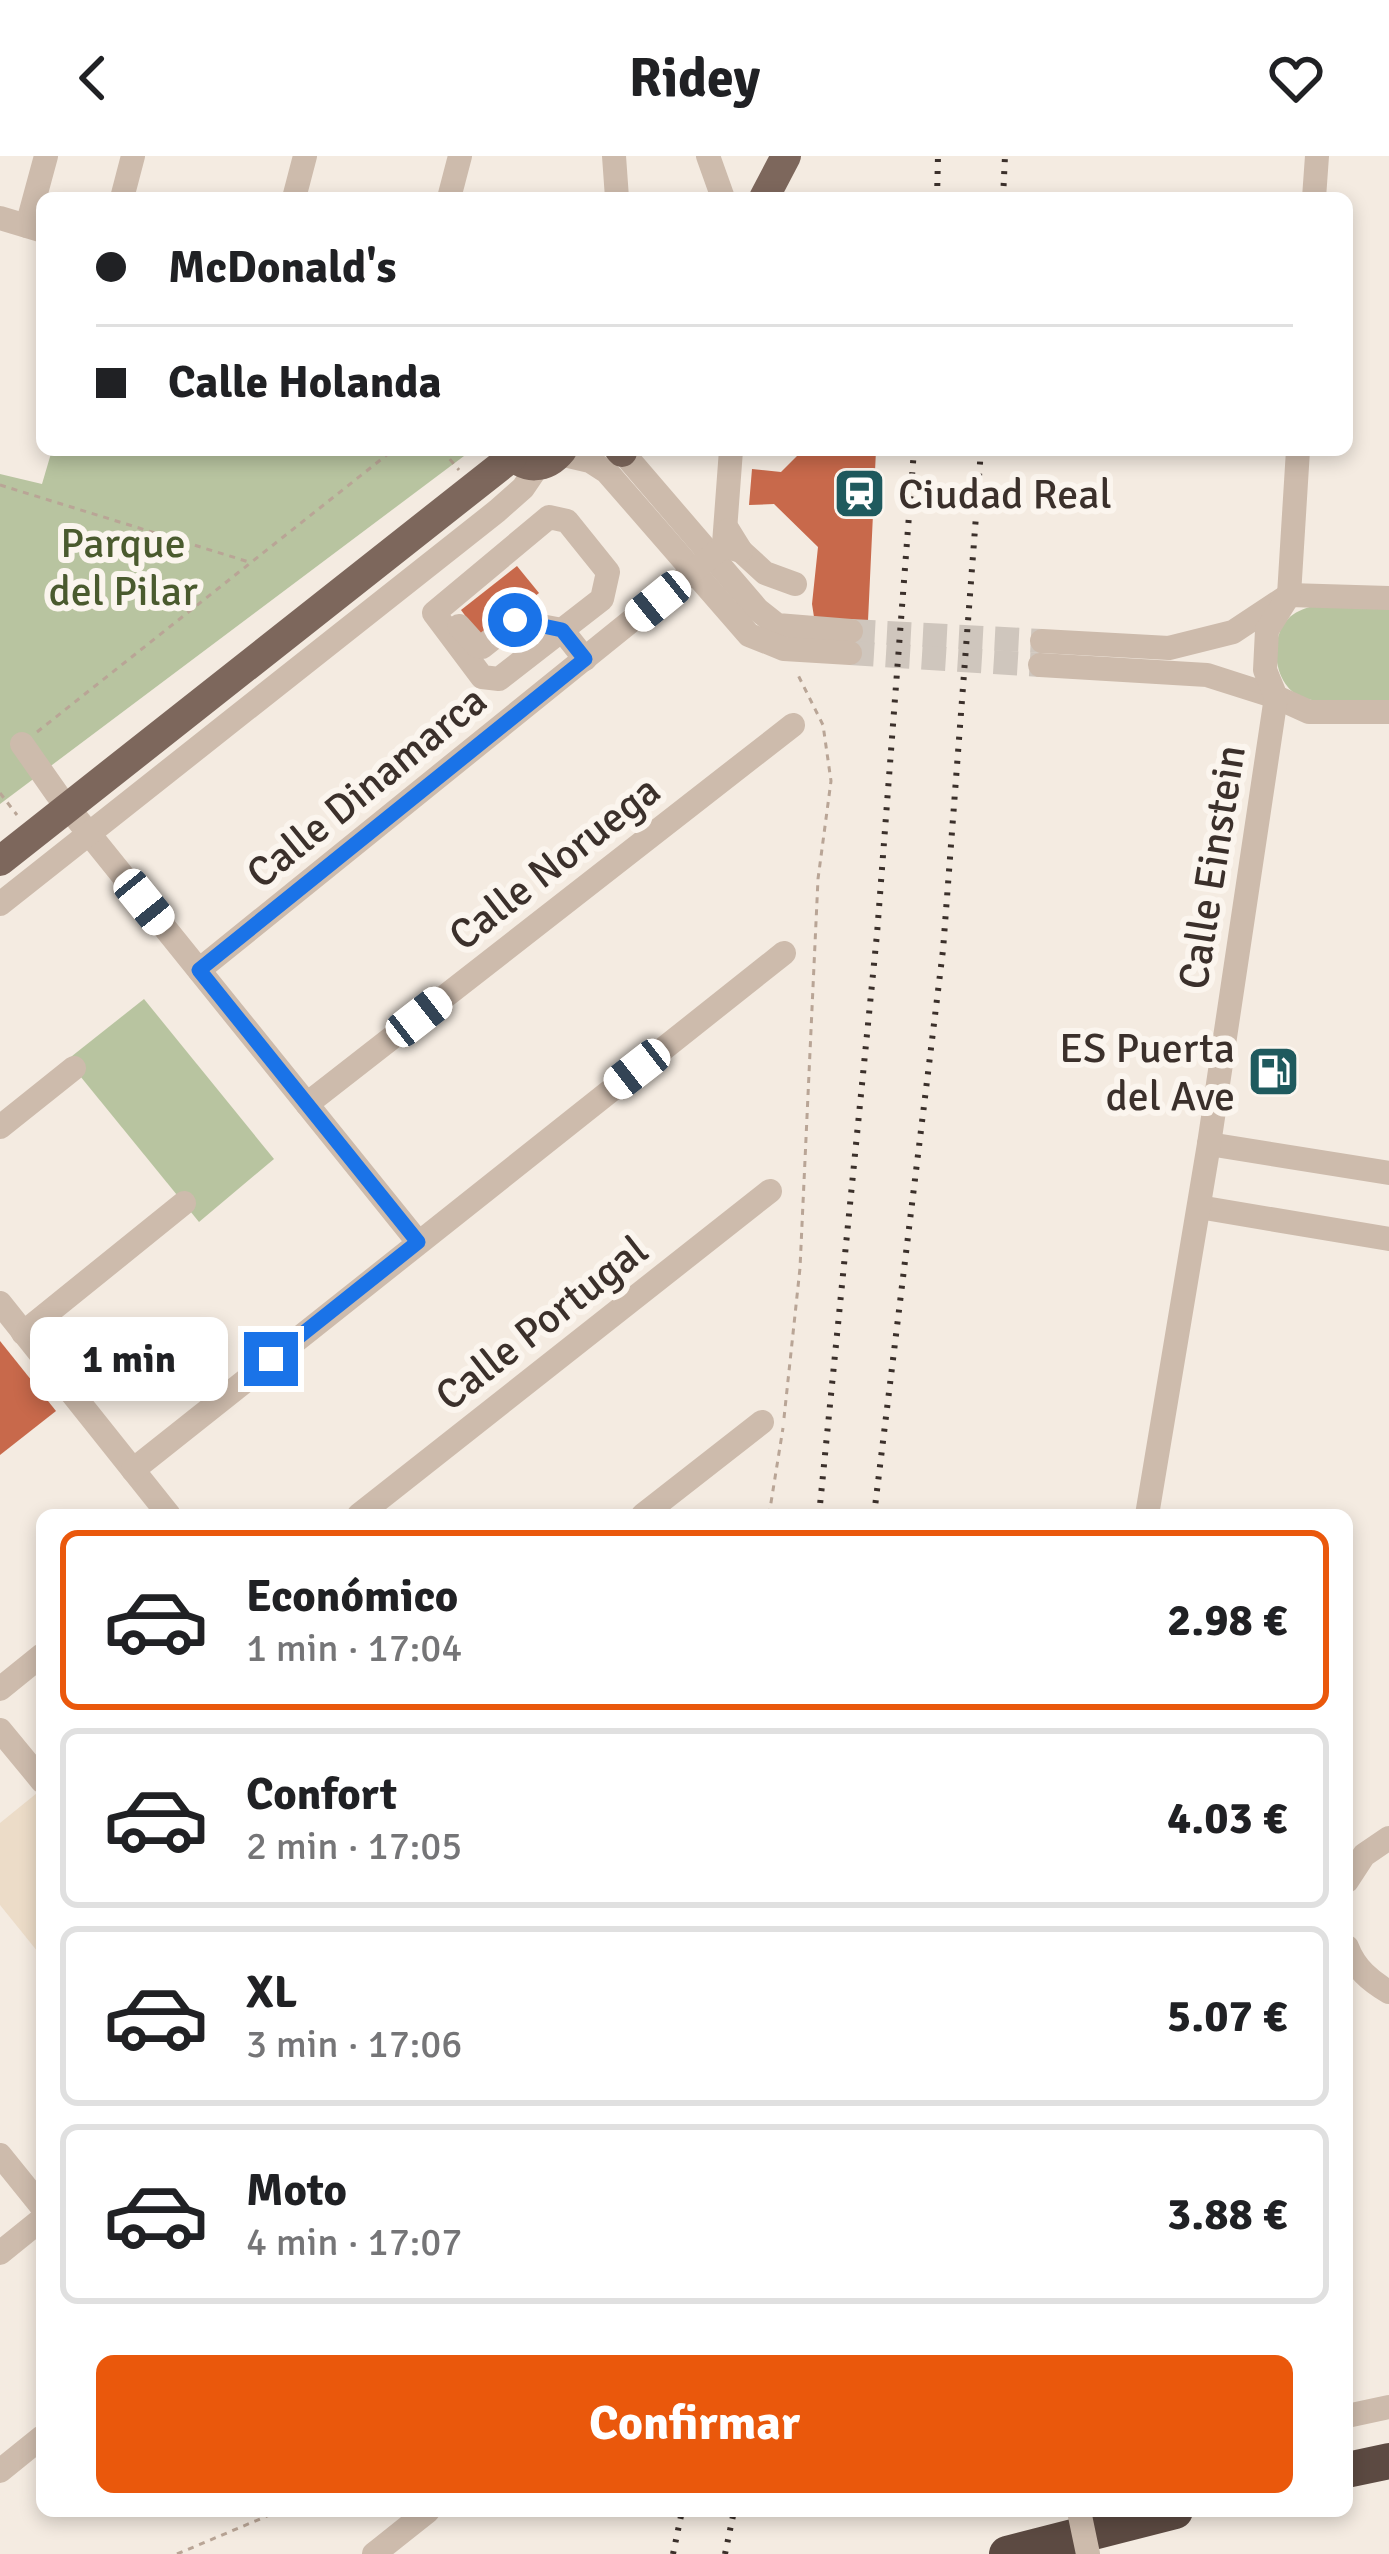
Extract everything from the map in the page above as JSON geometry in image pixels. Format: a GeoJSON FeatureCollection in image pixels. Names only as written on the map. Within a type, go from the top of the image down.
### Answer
{"type":"FeatureCollection","features":[{"type":"Feature","properties":{"kind":"highway"},"geometry":{"type":"LineString","coordinates":[[1353,2471],[1389,2465]]}},
{"type":"Feature","properties":{"kind":"highway"},"geometry":{"type":"LineString","coordinates":[[1007,2554],[1151,2517]]}},
{"type":"Feature","properties":{"kind":"main road"},"geometry":{"type":"LineString","coordinates":[[760,192],[762,156]]}},
{"type":"Feature","properties":{"kind":"main road"},"geometry":{"type":"LineString","coordinates":[[764,192],[786,156]]}},
{"type":"Feature","properties":{"kind":"main road"},"geometry":{"type":"LineString","coordinates":[[0,861],[62,801],[451,461],[516,456]]}},
{"type":"Feature","properties":{"kind":"main road"},"geometry":{"type":"LineString","coordinates":[[11,830],[62,801],[528,456]]}},
{"type":"Feature","properties":{"kind":"street"},"geometry":{"type":"LineString","coordinates":[[40,192],[46,156]]}},
{"type":"Feature","properties":{"kind":"street"},"geometry":{"type":"LineString","coordinates":[[124,192],[134,156]]}},
{"type":"Feature","properties":{"kind":"street"},"geometry":{"type":"LineString","coordinates":[[296,192],[305,156]]}},
{"type":"Feature","properties":{"kind":"street"},"geometry":{"type":"LineString","coordinates":[[451,192],[460,156]]}},
{"type":"Feature","properties":{"kind":"street"},"geometry":{"type":"LineString","coordinates":[[614,156],[617,192]]}},
{"type":"Feature","properties":{"kind":"street"},"geometry":{"type":"LineString","coordinates":[[707,156],[721,192]]}},
{"type":"Feature","properties":{"kind":"street"},"geometry":{"type":"LineString","coordinates":[[1314,192],[1317,156]]}},
{"type":"Feature","properties":{"kind":"street"},"geometry":{"type":"LineString","coordinates":[[0,218],[35,228]]}},
{"type":"Feature","properties":{"kind":"street"},"geometry":{"type":"LineString","coordinates":[[0,904],[497,511],[524,488],[529,456]]}},
{"type":"Feature","properties":{"kind":"street"},"geometry":{"type":"LineString","coordinates":[[539,456],[590,461],[720,551],[795,584]]}},
{"type":"Feature","properties":{"kind":"street"},"geometry":{"type":"LineString","coordinates":[[624,456],[720,551],[758,610],[777,626],[850,642],[784,649],[749,635],[720,551],[730,456]]}},
{"type":"Feature","properties":{"kind":"street","name":"Calle Einstein"},"geometry":{"type":"LineString","coordinates":[[1148,1509],[1210,1144],[1276,697],[1265,670],[1267,630],[1288,595],[1298,456]]}},
{"type":"Feature","properties":{"kind":"street"},"geometry":{"type":"LineString","coordinates":[[549,517],[567,521],[608,578],[602,599],[562,630],[499,679],[482,677],[434,614],[549,517]]}},
{"type":"Feature","properties":{"kind":"street","name":"Calle Dinamarca"},"geometry":{"type":"LineString","coordinates":[[199,970],[720,551]]}},
{"type":"Feature","properties":{"kind":"street"},"geometry":{"type":"LineString","coordinates":[[483,569],[480,586],[454,610],[458,624],[477,646],[489,644],[515,620],[562,630],[585,659]]}},
{"type":"Feature","properties":{"kind":"street"},"geometry":{"type":"LineString","coordinates":[[1389,598],[1288,595],[1233,632],[1169,648],[1041,653],[1207,675],[1309,712],[1389,712]]}},
{"type":"Feature","properties":{"kind":"street","name":"Calle Noruega"},"geometry":{"type":"LineString","coordinates":[[307,1105],[793,724]]}},
{"type":"Feature","properties":{"kind":"street"},"geometry":{"type":"LineString","coordinates":[[22,744],[62,801],[418,1242]]}},
{"type":"Feature","properties":{"kind":"street"},"geometry":{"type":"LineString","coordinates":[[133,1470],[784,953]]}},
{"type":"Feature","properties":{"kind":"street"},"geometry":{"type":"LineString","coordinates":[[0,1127],[74,1067]]}},
{"type":"Feature","properties":{"kind":"street"},"geometry":{"type":"LineString","coordinates":[[1210,1144],[1389,1173]]}},
{"type":"Feature","properties":{"kind":"street","name":"Calle Portugal"},"geometry":{"type":"LineString","coordinates":[[367,1509],[770,1191]]}},
{"type":"Feature","properties":{"kind":"street"},"geometry":{"type":"LineString","coordinates":[[23,1333],[184,1203]]}},
{"type":"Feature","properties":{"kind":"street"},"geometry":{"type":"LineString","coordinates":[[1199,1207],[1389,1238]]}},
{"type":"Feature","properties":{"kind":"street"},"geometry":{"type":"LineString","coordinates":[[0,1304],[164,1509]]}},
{"type":"Feature","properties":{"kind":"street"},"geometry":{"type":"LineString","coordinates":[[651,1509],[761,1422]]}},
{"type":"Feature","properties":{"kind":"street"},"geometry":{"type":"LineString","coordinates":[[0,1689],[36,1660]]}},
{"type":"Feature","properties":{"kind":"street"},"geometry":{"type":"LineString","coordinates":[[0,1730],[36,1774]]}},
{"type":"Feature","properties":{"kind":"street"},"geometry":{"type":"LineString","coordinates":[[1353,1872],[1364,1855],[1389,1838]]}},
{"type":"Feature","properties":{"kind":"street"},"geometry":{"type":"LineString","coordinates":[[1353,1961],[1389,1992]]}},
{"type":"Feature","properties":{"kind":"street"},"geometry":{"type":"LineString","coordinates":[[0,2156],[36,2200]]}},
{"type":"Feature","properties":{"kind":"street"},"geometry":{"type":"LineString","coordinates":[[0,2253],[36,2224]]}},
{"type":"Feature","properties":{"kind":"street"},"geometry":{"type":"LineString","coordinates":[[1353,2415],[1389,2407]]}},
{"type":"Feature","properties":{"kind":"street"},"geometry":{"type":"LineString","coordinates":[[0,2471],[36,2442]]}},
{"type":"Feature","properties":{"kind":"street"},"geometry":{"type":"LineString","coordinates":[[374,2554],[420,2517]]}},
{"type":"Feature","properties":{"kind":"street"},"geometry":{"type":"LineString","coordinates":[[1080,2517],[1088,2554]]}},
{"type":"Feature","properties":{"kind":"path"},"geometry":{"type":"LineString","coordinates":[[22,744],[385,456]]}},
{"type":"Feature","properties":{"kind":"path"},"geometry":{"type":"LineString","coordinates":[[0,485],[250,563]]}},
{"type":"Feature","properties":{"kind":"path"},"geometry":{"type":"LineString","coordinates":[[771,1509],[800,1268],[815,927],[831,781],[824,725],[784,649]]}},
{"type":"Feature","properties":{"kind":"path"},"geometry":{"type":"LineString","coordinates":[[0,794],[11,830]]}},
{"type":"Feature","properties":{"kind":"path"},"geometry":{"type":"LineString","coordinates":[[177,2554],[265,2517]]}},
{"type":"Feature","properties":{"kind":"green space","name":"Parque del Pilar"},"geometry":{"type":"Polygon","coordinates":[[[50,456],[464,456],[0,804],[0,474],[42,484],[50,456]]]}},
{"type":"Feature","properties":{"kind":"green space"},"geometry":{"type":"Polygon","coordinates":[[[1312,606],[1389,608],[1389,701],[1314,700],[1286,685],[1277,663],[1281,628],[1290,617],[1312,606]]]}},
{"type":"Feature","properties":{"kind":"green space"},"geometry":{"type":"Polygon","coordinates":[[[144,999],[274,1159],[199,1222],[67,1060],[144,999]]]}},
{"type":"Feature","properties":{"kind":"shaded area"},"geometry":{"type":"Polygon","coordinates":[[[36,1794],[36,1950],[0,1905],[0,1823],[36,1794]]]}},
{"type":"Feature","properties":{"kind":"building","name":"Ciudad Real"},"geometry":{"type":"Polygon","coordinates":[[[797,456],[876,456],[868,621],[814,617],[818,547],[774,504],[749,505],[752,469],[781,472],[797,456]]]}},
{"type":"Feature","properties":{"kind":"building"},"geometry":{"type":"Polygon","coordinates":[[[517,566],[539,593],[481,637],[461,610],[517,566]]]}},
{"type":"Feature","properties":{"kind":"building"},"geometry":{"type":"Polygon","coordinates":[[[0,1341],[56,1411],[0,1455],[0,1341]]]}},
{"type":"Feature","properties":{"kind":"tunnel"},"geometry":{"type":"LineString","coordinates":[[851,631],[1042,641]]}},
{"type":"Feature","properties":{"kind":"tunnel"},"geometry":{"type":"LineString","coordinates":[[850,653],[1040,665]]}},
{"type":"Feature","properties":{"kind":"railway"},"geometry":{"type":"LineString","coordinates":[[937,192],[938,156]]}},
{"type":"Feature","properties":{"kind":"railway"},"geometry":{"type":"LineString","coordinates":[[1003,192],[1005,156]]}},
{"type":"Feature","properties":{"kind":"railway"},"geometry":{"type":"LineString","coordinates":[[820,1509],[877,934],[914,456]]}},
{"type":"Feature","properties":{"kind":"railway"},"geometry":{"type":"LineString","coordinates":[[875,1509],[943,950],[981,456]]}},
{"type":"Feature","properties":{"kind":"railway"},"geometry":{"type":"LineString","coordinates":[[673,2554],[681,2517]]}},
{"type":"Feature","properties":{"kind":"railway"},"geometry":{"type":"LineString","coordinates":[[725,2554],[733,2517]]}},
{"type":"Feature","properties":{"kind":"place","name":"Ciudad Real"},"geometry":{"type":"Point","coordinates":[859,493]}},
{"type":"Feature","properties":{"kind":"place","name":"ES Puerta del Ave"},"geometry":{"type":"Point","coordinates":[1274,1071]}},
{"type":"Feature","properties":{"kind":"route"},"geometry":{"type":"LineString","coordinates":[[271,1359],[418,1242],[199,970],[585,659],[562,630],[515,620]]}}]}
